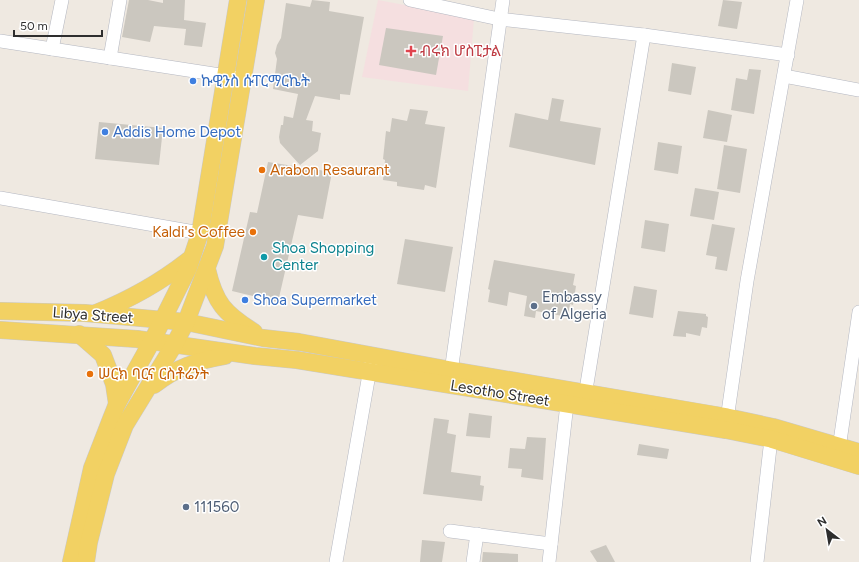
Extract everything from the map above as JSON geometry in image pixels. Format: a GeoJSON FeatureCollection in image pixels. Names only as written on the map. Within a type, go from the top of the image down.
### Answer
{"type":"FeatureCollection","features":[{"type":"Feature","properties":{"kind":"main road"},"geometry":{"type":"LineString","coordinates":[[71,562],[92,468],[117,404],[144,340],[161,320],[188,268],[200,233],[227,76],[238,0]]}},
{"type":"Feature","properties":{"kind":"main road"},"geometry":{"type":"LineString","coordinates":[[86,562],[89,542],[106,474],[125,425],[186,322],[215,246],[222,213],[256,0]]}},
{"type":"Feature","properties":{"kind":"main road"},"geometry":{"type":"LineString","coordinates":[[93,314],[127,301],[170,275],[192,257]]}},
{"type":"Feature","properties":{"kind":"main road"},"geometry":{"type":"LineString","coordinates":[[207,269],[212,290],[220,304],[234,320],[263,338]]}},
{"type":"Feature","properties":{"kind":"main road","name":"Libya Street"},"geometry":{"type":"LineString","coordinates":[[0,311],[93,314],[186,322]]}},
{"type":"Feature","properties":{"kind":"main road","name":"Lesotho Street"},"geometry":{"type":"LineString","coordinates":[[186,322],[263,338],[373,355],[450,378]]}},
{"type":"Feature","properties":{"kind":"main road","name":"Libya Street"},"geometry":{"type":"LineString","coordinates":[[0,330],[78,334],[144,340]]}},
{"type":"Feature","properties":{"kind":"main road"},"geometry":{"type":"LineString","coordinates":[[78,334],[102,355],[114,384],[117,404]]}},
{"type":"Feature","properties":{"kind":"main road","name":"Lesotho Street"},"geometry":{"type":"LineString","coordinates":[[144,340],[239,354],[297,360],[369,372],[450,378],[726,423],[772,433],[839,452],[859,452]]}},
{"type":"Feature","properties":{"kind":"main road"},"geometry":{"type":"LineString","coordinates":[[146,391],[171,372],[205,359],[239,354]]}},
{"type":"Feature","properties":{"kind":"main road","name":"Lesotho Street"},"geometry":{"type":"LineString","coordinates":[[839,452],[859,466]]}},
{"type":"Feature","properties":{"kind":"street"},"geometry":{"type":"LineString","coordinates":[[52,49],[62,0]]}},
{"type":"Feature","properties":{"kind":"street"},"geometry":{"type":"LineString","coordinates":[[110,58],[120,0]]}},
{"type":"Feature","properties":{"kind":"street"},"geometry":{"type":"LineString","coordinates":[[410,0],[499,19],[644,35],[788,55]]}},
{"type":"Feature","properties":{"kind":"street"},"geometry":{"type":"LineString","coordinates":[[450,378],[499,19],[503,0]]}},
{"type":"Feature","properties":{"kind":"street"},"geometry":{"type":"LineString","coordinates":[[726,423],[747,281],[797,0]]}},
{"type":"Feature","properties":{"kind":"street"},"geometry":{"type":"LineString","coordinates":[[585,400],[644,35]]}},
{"type":"Feature","properties":{"kind":"street"},"geometry":{"type":"LineString","coordinates":[[0,41],[243,79]]}},
{"type":"Feature","properties":{"kind":"street"},"geometry":{"type":"LineString","coordinates":[[784,76],[859,90]]}},
{"type":"Feature","properties":{"kind":"street"},"geometry":{"type":"LineString","coordinates":[[0,198],[200,233]]}},
{"type":"Feature","properties":{"kind":"street"},"geometry":{"type":"LineString","coordinates":[[839,452],[859,317]]}},
{"type":"Feature","properties":{"kind":"street"},"geometry":{"type":"LineString","coordinates":[[336,562],[373,355]]}},
{"type":"Feature","properties":{"kind":"street"},"geometry":{"type":"LineString","coordinates":[[549,562],[567,397]]}},
{"type":"Feature","properties":{"kind":"street"},"geometry":{"type":"LineString","coordinates":[[757,562],[772,433]]}},
{"type":"Feature","properties":{"kind":"street"},"geometry":{"type":"LineString","coordinates":[[450,531],[551,544]]}},
{"type":"Feature","properties":{"kind":"street"},"geometry":{"type":"LineString","coordinates":[[473,562],[477,534]]}},
{"type":"Feature","properties":{"kind":"shaded area"},"geometry":{"type":"Polygon","coordinates":[[[378,0],[474,18],[468,91],[362,77],[378,0]]]}},
{"type":"Feature","properties":{"kind":"building"},"geometry":{"type":"Polygon","coordinates":[[[129,0],[148,0],[163,3],[163,0],[185,0],[184,20],[206,23],[202,47],[184,45],[186,29],[154,26],[150,42],[122,37],[129,0]]]}},
{"type":"Feature","properties":{"kind":"building"},"geometry":{"type":"Polygon","coordinates":[[[312,0],[330,2],[329,11],[364,17],[350,95],[340,94],[340,100],[315,96],[306,120],[313,121],[312,131],[321,133],[318,151],[300,165],[280,143],[279,137],[284,116],[293,118],[298,94],[273,89],[277,59],[275,53],[281,38],[286,3],[310,7],[312,0]]]}},
{"type":"Feature","properties":{"kind":"building"},"geometry":{"type":"Polygon","coordinates":[[[723,0],[742,2],[737,29],[718,26],[723,0]]]}},
{"type":"Feature","properties":{"kind":"building","name":"ብሩክ ሆስፒታል"},"geometry":{"type":"Polygon","coordinates":[[[386,28],[443,36],[436,75],[379,65],[386,28]]]}},
{"type":"Feature","properties":{"kind":"building"},"geometry":{"type":"Polygon","coordinates":[[[672,63],[696,67],[691,95],[668,91],[672,63]]]}},
{"type":"Feature","properties":{"kind":"building"},"geometry":{"type":"Polygon","coordinates":[[[749,69],[761,70],[754,114],[731,110],[736,78],[747,80],[749,69]]]}},
{"type":"Feature","properties":{"kind":"building"},"geometry":{"type":"Polygon","coordinates":[[[552,98],[564,100],[560,121],[601,128],[595,165],[509,147],[515,113],[548,120],[552,98]]]}},
{"type":"Feature","properties":{"kind":"building"},"geometry":{"type":"Polygon","coordinates":[[[410,109],[428,111],[425,124],[445,127],[436,188],[425,185],[424,190],[397,186],[397,182],[383,180],[385,160],[383,159],[386,131],[390,132],[392,118],[407,121],[410,109]]]}},
{"type":"Feature","properties":{"kind":"building"},"geometry":{"type":"Polygon","coordinates":[[[708,110],[732,115],[727,142],[703,138],[708,110]]]}},
{"type":"Feature","properties":{"kind":"building"},"geometry":{"type":"Polygon","coordinates":[[[99,122],[163,128],[159,165],[95,159],[99,122]]]}},
{"type":"Feature","properties":{"kind":"building"},"geometry":{"type":"Polygon","coordinates":[[[658,142],[682,146],[678,174],[654,170],[658,142]]]}},
{"type":"Feature","properties":{"kind":"building"},"geometry":{"type":"Polygon","coordinates":[[[724,145],[747,149],[740,193],[717,189],[724,145]]]}},
{"type":"Feature","properties":{"kind":"building"},"geometry":{"type":"Polygon","coordinates":[[[268,162],[332,172],[323,219],[298,215],[278,302],[232,291],[250,212],[257,213],[268,162]]]}},
{"type":"Feature","properties":{"kind":"building"},"geometry":{"type":"Polygon","coordinates":[[[695,188],[719,192],[714,220],[690,216],[695,188]]]}},
{"type":"Feature","properties":{"kind":"building"},"geometry":{"type":"Polygon","coordinates":[[[645,220],[669,224],[665,252],[641,248],[645,220]]]}},
{"type":"Feature","properties":{"kind":"building"},"geometry":{"type":"Polygon","coordinates":[[[712,224],[735,228],[727,271],[715,269],[717,257],[706,255],[712,224]]]}},
{"type":"Feature","properties":{"kind":"building"},"geometry":{"type":"Polygon","coordinates":[[[405,239],[453,247],[445,292],[397,284],[405,239]]]}},
{"type":"Feature","properties":{"kind":"building"},"geometry":{"type":"Polygon","coordinates":[[[494,260],[575,274],[573,285],[576,286],[573,305],[570,304],[568,317],[536,311],[535,318],[524,316],[527,296],[509,292],[507,306],[488,302],[490,290],[488,289],[494,260]]]}},
{"type":"Feature","properties":{"kind":"building"},"geometry":{"type":"Polygon","coordinates":[[[634,286],[657,290],[653,318],[629,314],[634,286]]]}},
{"type":"Feature","properties":{"kind":"building"},"geometry":{"type":"Polygon","coordinates":[[[678,311],[706,314],[708,317],[707,328],[702,327],[700,336],[686,333],[686,337],[673,336],[678,311]]]}},
{"type":"Feature","properties":{"kind":"building"},"geometry":{"type":"Polygon","coordinates":[[[469,413],[492,416],[490,438],[466,436],[469,413]]]}},
{"type":"Feature","properties":{"kind":"building"},"geometry":{"type":"Polygon","coordinates":[[[434,418],[449,420],[447,433],[456,435],[451,472],[481,476],[480,485],[484,486],[482,501],[423,494],[434,418]]]}},
{"type":"Feature","properties":{"kind":"building"},"geometry":{"type":"Polygon","coordinates":[[[527,437],[546,438],[543,480],[521,477],[522,469],[508,468],[510,448],[525,449],[527,437]]]}},
{"type":"Feature","properties":{"kind":"building"},"geometry":{"type":"Polygon","coordinates":[[[639,444],[669,449],[667,459],[637,455],[639,444]]]}},
{"type":"Feature","properties":{"kind":"building"},"geometry":{"type":"Polygon","coordinates":[[[422,540],[445,542],[442,562],[420,562],[422,540]]]}},
{"type":"Feature","properties":{"kind":"building"},"geometry":{"type":"Polygon","coordinates":[[[606,545],[615,562],[597,562],[590,551],[606,545]]]}},
{"type":"Feature","properties":{"kind":"building"},"geometry":{"type":"Polygon","coordinates":[[[483,552],[518,554],[518,562],[482,562],[483,552]]]}},
{"type":"Feature","properties":{"kind":"place","name":"ብሩክ ሆስፒታል"},"geometry":{"type":"Point","coordinates":[411,51]}},
{"type":"Feature","properties":{"kind":"place","name":"ኩዊንስ ሱፐርማርኬት"},"geometry":{"type":"Point","coordinates":[193,81]}},
{"type":"Feature","properties":{"kind":"place","name":"Addis Home Depot"},"geometry":{"type":"Point","coordinates":[105,132]}},
{"type":"Feature","properties":{"kind":"place","name":"Arabon Resaurant"},"geometry":{"type":"Point","coordinates":[262,170]}},
{"type":"Feature","properties":{"kind":"place","name":"Kaldi's Coffee"},"geometry":{"type":"Point","coordinates":[253,232]}},
{"type":"Feature","properties":{"kind":"place","name":"Shoa Shopping Center"},"geometry":{"type":"Point","coordinates":[264,257]}},
{"type":"Feature","properties":{"kind":"place","name":"Shoa Supermarket"},"geometry":{"type":"Point","coordinates":[245,300]}},
{"type":"Feature","properties":{"kind":"place","name":"Embassy of Algeria"},"geometry":{"type":"Point","coordinates":[534,306]}},
{"type":"Feature","properties":{"kind":"place","name":"ሠርክ ባርና ርስቶሬንት"},"geometry":{"type":"Point","coordinates":[90,374]}},
{"type":"Feature","properties":{"kind":"place","name":"111560"},"geometry":{"type":"Point","coordinates":[186,507]}}]}
